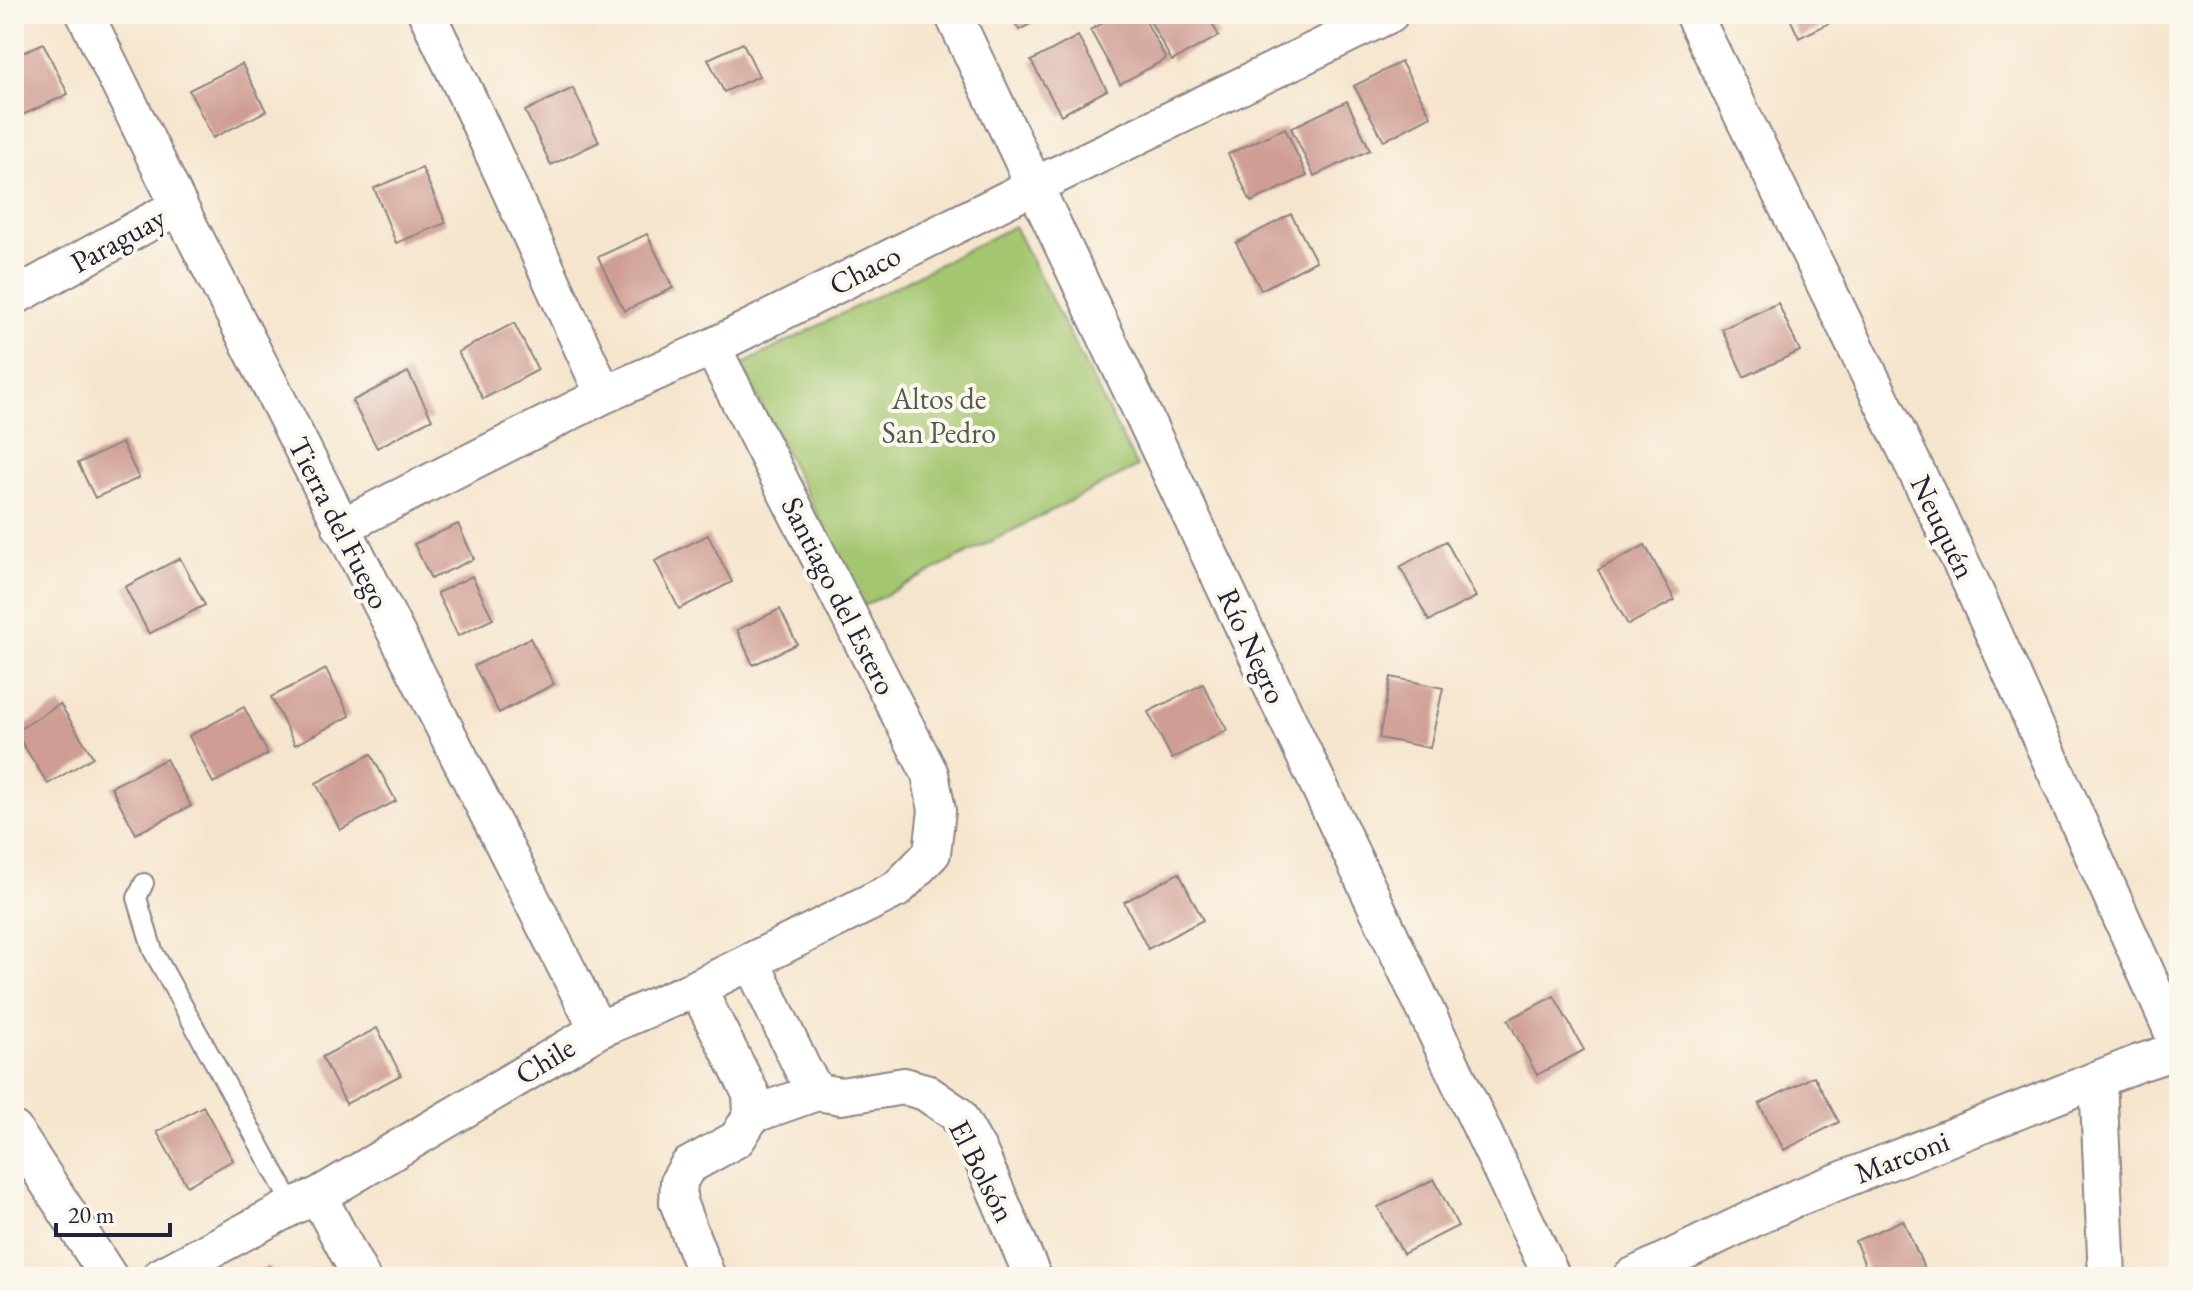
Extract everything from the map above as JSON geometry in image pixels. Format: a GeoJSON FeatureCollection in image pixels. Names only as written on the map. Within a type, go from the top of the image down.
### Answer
{"type":"FeatureCollection","features":[{"type":"Feature","properties":{"kind":"street","name":"Tierra del Fuego"},"geometry":{"type":"LineString","coordinates":[[85,14],[341,527],[598,1030]]}},
{"type":"Feature","properties":{"kind":"street"},"geometry":{"type":"LineString","coordinates":[[427,14],[604,395]]}},
{"type":"Feature","properties":{"kind":"street","name":"Río Negro"},"geometry":{"type":"LineString","coordinates":[[953,14],[1552,1277]]}},
{"type":"Feature","properties":{"kind":"street","name":"Chaco"},"geometry":{"type":"LineString","coordinates":[[341,527],[604,395],[712,347],[1034,186],[1390,14]]}},
{"type":"Feature","properties":{"kind":"street","name":"Neuquén"},"geometry":{"type":"LineString","coordinates":[[1693,14],[1971,583],[2179,1048]]}},
{"type":"Feature","properties":{"kind":"street","name":"Paraguay"},"geometry":{"type":"LineString","coordinates":[[14,297],[179,206]]}},
{"type":"Feature","properties":{"kind":"street","name":"Santiago del Estero"},"geometry":{"type":"LineString","coordinates":[[712,347],[930,774],[937,810],[932,853]]}},
{"type":"Feature","properties":{"kind":"street","name":"Chile"},"geometry":{"type":"LineString","coordinates":[[160,1277],[306,1201],[598,1030],[697,988],[897,889],[932,853]]}},
{"type":"Feature","properties":{"kind":"street"},"geometry":{"type":"LineString","coordinates":[[751,961],[803,1070],[817,1092],[752,1115]]}},
{"type":"Feature","properties":{"kind":"street"},"geometry":{"type":"LineString","coordinates":[[697,988],[751,1094],[752,1115],[737,1139],[688,1166],[679,1181],[678,1202],[707,1277]]}},
{"type":"Feature","properties":{"kind":"street","name":"Marconi"},"geometry":{"type":"LineString","coordinates":[[1631,1277],[1794,1199],[2179,1048]]}},
{"type":"Feature","properties":{"kind":"street"},"geometry":{"type":"LineString","coordinates":[[2098,1079],[2107,1277]]}},
{"type":"Feature","properties":{"kind":"street","name":"El Bolsón"},"geometry":{"type":"LineString","coordinates":[[817,1092],[841,1096],[904,1086],[925,1092],[957,1114],[980,1154],[1033,1277]]}},
{"type":"Feature","properties":{"kind":"street"},"geometry":{"type":"LineString","coordinates":[[14,1130],[109,1277]]}},
{"type":"Feature","properties":{"kind":"street"},"geometry":{"type":"LineString","coordinates":[[306,1201],[361,1277]]}},
{"type":"Feature","properties":{"kind":"lane"},"geometry":{"type":"LineString","coordinates":[[144,883],[137,898],[153,951],[306,1201]]}},
{"type":"Feature","properties":{"kind":"green space","name":"Altos de San Pedro"},"geometry":{"type":"Polygon","coordinates":[[[1014,226],[1137,467],[864,606],[741,365],[1014,226]]]}},
{"type":"Feature","properties":{"kind":"building"},"geometry":{"type":"Polygon","coordinates":[[[1010,14],[1049,14],[1019,30],[1010,14]]]}},
{"type":"Feature","properties":{"kind":"building"},"geometry":{"type":"Polygon","coordinates":[[[1120,14],[1142,14],[1166,59],[1120,84],[1090,30],[1120,14]]]}},
{"type":"Feature","properties":{"kind":"building"},"geometry":{"type":"Polygon","coordinates":[[[1146,14],[1207,14],[1219,36],[1172,61],[1146,14]]]}},
{"type":"Feature","properties":{"kind":"building"},"geometry":{"type":"Polygon","coordinates":[[[1788,14],[1848,14],[1799,38],[1788,14]]]}},
{"type":"Feature","properties":{"kind":"building"},"geometry":{"type":"Polygon","coordinates":[[[1078,36],[1107,90],[1061,115],[1031,61],[1078,36]]]}},
{"type":"Feature","properties":{"kind":"building"},"geometry":{"type":"Polygon","coordinates":[[[43,43],[68,94],[14,119],[14,57],[43,43]]]}},
{"type":"Feature","properties":{"kind":"building"},"geometry":{"type":"Polygon","coordinates":[[[743,43],[759,76],[724,92],[708,59],[743,43]]]}},
{"type":"Feature","properties":{"kind":"building"},"geometry":{"type":"Polygon","coordinates":[[[1401,62],[1431,116],[1384,141],[1354,86],[1401,62]]]}},
{"type":"Feature","properties":{"kind":"building"},"geometry":{"type":"Polygon","coordinates":[[[242,64],[266,111],[213,138],[189,90],[242,64]]]}},
{"type":"Feature","properties":{"kind":"building"},"geometry":{"type":"Polygon","coordinates":[[[573,88],[599,142],[551,165],[525,111],[573,88]]]}},
{"type":"Feature","properties":{"kind":"building"},"geometry":{"type":"Polygon","coordinates":[[[1347,101],[1370,150],[1314,176],[1291,128],[1347,101]]]}},
{"type":"Feature","properties":{"kind":"building"},"geometry":{"type":"Polygon","coordinates":[[[1285,128],[1307,176],[1251,202],[1228,154],[1285,128]]]}},
{"type":"Feature","properties":{"kind":"building"},"geometry":{"type":"Polygon","coordinates":[[[422,168],[446,223],[396,243],[374,188],[422,168]]]}},
{"type":"Feature","properties":{"kind":"building"},"geometry":{"type":"Polygon","coordinates":[[[1291,214],[1316,261],[1261,290],[1236,243],[1291,214]]]}},
{"type":"Feature","properties":{"kind":"building"},"geometry":{"type":"Polygon","coordinates":[[[647,234],[673,288],[624,311],[598,257],[647,234]]]}},
{"type":"Feature","properties":{"kind":"building"},"geometry":{"type":"Polygon","coordinates":[[[1778,303],[1800,351],[1744,377],[1722,329],[1778,303]]]}},
{"type":"Feature","properties":{"kind":"building"},"geometry":{"type":"Polygon","coordinates":[[[514,323],[538,370],[483,399],[458,352],[514,323]]]}},
{"type":"Feature","properties":{"kind":"building"},"geometry":{"type":"Polygon","coordinates":[[[408,372],[432,419],[377,448],[352,401],[408,372]]]}},
{"type":"Feature","properties":{"kind":"building"},"geometry":{"type":"Polygon","coordinates":[[[122,443],[139,478],[95,498],[78,463],[122,443]]]}},
{"type":"Feature","properties":{"kind":"building"},"geometry":{"type":"Polygon","coordinates":[[[458,524],[474,559],[431,579],[414,544],[458,524]]]}},
{"type":"Feature","properties":{"kind":"building"},"geometry":{"type":"Polygon","coordinates":[[[708,535],[732,582],[679,609],[655,561],[708,535]]]}},
{"type":"Feature","properties":{"kind":"building"},"geometry":{"type":"Polygon","coordinates":[[[1446,541],[1476,597],[1429,621],[1400,567],[1446,541]]]}},
{"type":"Feature","properties":{"kind":"building"},"geometry":{"type":"Polygon","coordinates":[[[1645,545],[1675,600],[1628,625],[1598,570],[1645,545]]]}},
{"type":"Feature","properties":{"kind":"building"},"geometry":{"type":"Polygon","coordinates":[[[180,558],[205,605],[149,634],[125,587],[180,558]]]}},
{"type":"Feature","properties":{"kind":"building"},"geometry":{"type":"Polygon","coordinates":[[[472,576],[493,619],[458,636],[437,593],[472,576]]]}},
{"type":"Feature","properties":{"kind":"building"},"geometry":{"type":"Polygon","coordinates":[[[780,609],[797,644],[753,665],[737,630],[780,609]]]}},
{"type":"Feature","properties":{"kind":"building"},"geometry":{"type":"Polygon","coordinates":[[[530,638],[554,684],[499,713],[474,666],[530,638]]]}},
{"type":"Feature","properties":{"kind":"building"},"geometry":{"type":"Polygon","coordinates":[[[326,669],[350,716],[295,745],[271,697],[326,669]]]}},
{"type":"Feature","properties":{"kind":"building"},"geometry":{"type":"Polygon","coordinates":[[[1391,677],[1443,688],[1430,748],[1379,738],[1391,677]]]}},
{"type":"Feature","properties":{"kind":"building"},"geometry":{"type":"Polygon","coordinates":[[[1203,684],[1227,730],[1172,759],[1148,712],[1203,684]]]}},
{"type":"Feature","properties":{"kind":"building"},"geometry":{"type":"Polygon","coordinates":[[[60,704],[93,757],[48,784],[15,732],[60,704]]]}},
{"type":"Feature","properties":{"kind":"building"},"geometry":{"type":"Polygon","coordinates":[[[244,707],[268,754],[213,783],[189,736],[244,707]]]}},
{"type":"Feature","properties":{"kind":"building"},"geometry":{"type":"Polygon","coordinates":[[[371,754],[396,801],[340,830],[316,783],[371,754]]]}},
{"type":"Feature","properties":{"kind":"building"},"geometry":{"type":"Polygon","coordinates":[[[166,759],[191,806],[136,834],[111,787],[166,759]]]}},
{"type":"Feature","properties":{"kind":"building"},"geometry":{"type":"Polygon","coordinates":[[[1179,873],[1203,920],[1148,949],[1124,902],[1179,873]]]}},
{"type":"Feature","properties":{"kind":"building"},"geometry":{"type":"Polygon","coordinates":[[[1554,996],[1584,1050],[1537,1075],[1508,1020],[1554,996]]]}},
{"type":"Feature","properties":{"kind":"building"},"geometry":{"type":"Polygon","coordinates":[[[377,1028],[401,1075],[346,1104],[322,1057],[377,1028]]]}},
{"type":"Feature","properties":{"kind":"building"},"geometry":{"type":"Polygon","coordinates":[[[1814,1076],[1839,1122],[1784,1150],[1759,1104],[1814,1076]]]}},
{"type":"Feature","properties":{"kind":"building"},"geometry":{"type":"Polygon","coordinates":[[[203,1106],[233,1160],[187,1186],[157,1132],[203,1106]]]}},
{"type":"Feature","properties":{"kind":"building"},"geometry":{"type":"Polygon","coordinates":[[[1434,1179],[1458,1226],[1403,1254],[1378,1207],[1434,1179]]]}},
{"type":"Feature","properties":{"kind":"building"},"geometry":{"type":"Polygon","coordinates":[[[1903,1220],[1928,1277],[1870,1277],[1855,1241],[1903,1220]]]}},
{"type":"Feature","properties":{"kind":"building"},"geometry":{"type":"Polygon","coordinates":[[[269,1266],[275,1277],[249,1277],[269,1266]]]}}]}
